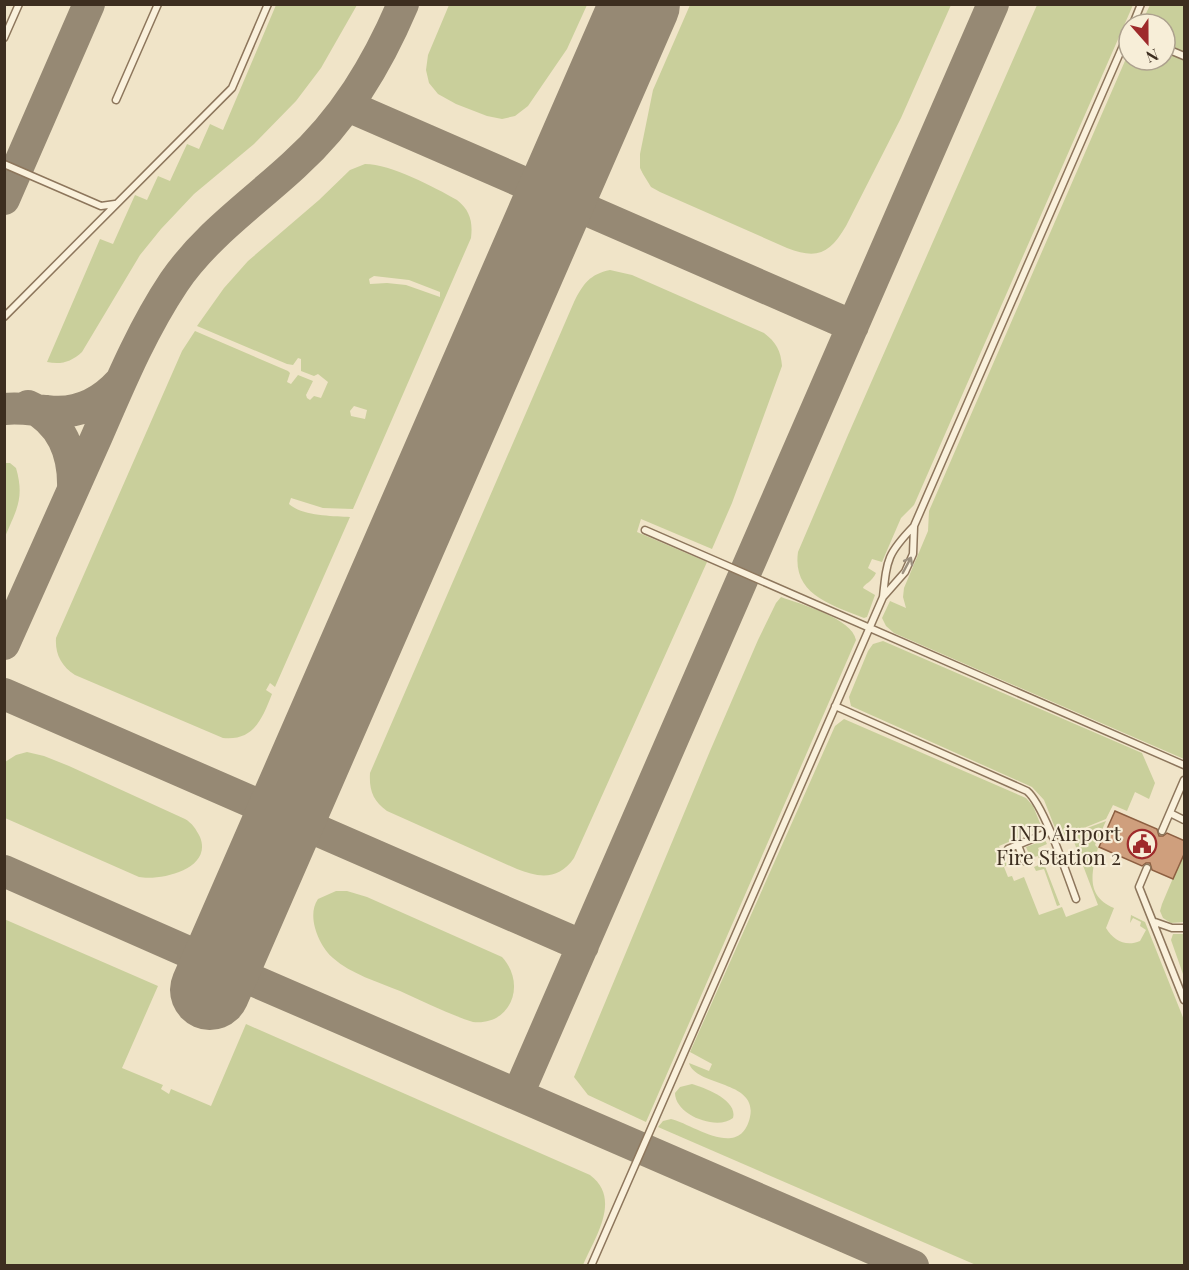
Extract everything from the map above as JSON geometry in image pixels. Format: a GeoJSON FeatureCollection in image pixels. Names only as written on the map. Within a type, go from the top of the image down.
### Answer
{"type":"FeatureCollection","features":[{"type":"Feature","properties":{"kind":"lane"},"geometry":{"type":"LineString","coordinates":[[4,38],[19,4]]}},
{"type":"Feature","properties":{"kind":"lane"},"geometry":{"type":"LineString","coordinates":[[116,100],[158,4]]}},
{"type":"Feature","properties":{"kind":"lane"},"geometry":{"type":"LineString","coordinates":[[4,317],[220,100],[232,84],[268,4]]}},
{"type":"Feature","properties":{"kind":"lane"},"geometry":{"type":"LineString","coordinates":[[883,597],[886,566],[894,548],[914,526],[1117,60]]}},
{"type":"Feature","properties":{"kind":"lane"},"geometry":{"type":"LineString","coordinates":[[4,164],[101,206],[112,206],[119,202]]}},
{"type":"Feature","properties":{"kind":"lane"},"geometry":{"type":"LineString","coordinates":[[591,1266],[883,597],[905,572],[913,554],[914,526]]}},
{"type":"Feature","properties":{"kind":"lane"},"geometry":{"type":"LineString","coordinates":[[645,530],[1185,765]]}},
{"type":"Feature","properties":{"kind":"lane"},"geometry":{"type":"LineString","coordinates":[[836,706],[1027,791],[1038,803],[1076,899]]}},
{"type":"Feature","properties":{"kind":"lane"},"geometry":{"type":"LineString","coordinates":[[1162,831],[1185,780]]}},
{"type":"Feature","properties":{"kind":"lane"},"geometry":{"type":"LineString","coordinates":[[1170,813],[1185,820]]}},
{"type":"Feature","properties":{"kind":"lane"},"geometry":{"type":"LineString","coordinates":[[1008,849],[1049,832]]}},
{"type":"Feature","properties":{"kind":"lane"},"geometry":{"type":"LineString","coordinates":[[1017,845],[1024,861]]}},
{"type":"Feature","properties":{"kind":"lane"},"geometry":{"type":"LineString","coordinates":[[1147,868],[1139,886],[1185,1000]]}},
{"type":"Feature","properties":{"kind":"lane"},"geometry":{"type":"LineString","coordinates":[[1155,922],[1172,928],[1185,928]]}},
{"type":"Feature","properties":{"kind":"green space"},"geometry":{"type":"Polygon","coordinates":[[[449,4],[587,5],[567,49],[528,106],[515,116],[502,119],[456,104],[438,94],[429,83],[426,70],[428,55],[449,4]]]}},
{"type":"Feature","properties":{"kind":"green space"},"geometry":{"type":"Polygon","coordinates":[[[276,5],[357,5],[321,68],[296,101],[254,144],[194,194],[140,255],[82,352],[66,362],[47,362],[100,239],[113,244],[135,195],[147,200],[158,176],[170,181],[187,144],[199,149],[210,124],[223,130],[276,5]]]}},
{"type":"Feature","properties":{"kind":"green space"},"geometry":{"type":"Polygon","coordinates":[[[690,5],[951,5],[901,118],[846,226],[834,243],[822,252],[798,252],[787,248],[660,192],[651,187],[643,174],[640,168],[640,154],[653,90],[690,5]]]}},
{"type":"Feature","properties":{"kind":"green space"},"geometry":{"type":"Polygon","coordinates":[[[1037,5],[1133,5],[1130,12],[1117,12],[1117,42],[914,505],[901,518],[882,562],[872,559],[868,568],[876,573],[863,588],[875,595],[867,617],[864,618],[827,603],[817,596],[801,579],[798,567],[798,552],[1037,5]]]}},
{"type":"Feature","properties":{"kind":"green space"},"geometry":{"type":"Polygon","coordinates":[[[1150,5],[1184,5],[1184,52],[1177,49],[1177,12],[1147,12],[1150,5]]]}},
{"type":"Feature","properties":{"kind":"green space"},"geometry":{"type":"Polygon","coordinates":[[[1177,57],[1184,60],[1184,759],[894,633],[886,626],[882,618],[890,601],[906,608],[903,597],[904,588],[928,531],[929,511],[1120,72],[1177,72],[1177,57]]]}},
{"type":"Feature","properties":{"kind":"green space"},"geometry":{"type":"Polygon","coordinates":[[[365,164],[387,168],[412,177],[457,200],[470,217],[471,238],[353,509],[323,508],[291,498],[289,504],[302,511],[318,515],[350,517],[275,687],[270,683],[266,690],[272,694],[260,720],[242,736],[223,738],[75,675],[60,659],[56,638],[182,351],[195,331],[288,371],[290,373],[287,382],[291,384],[298,375],[313,381],[306,395],[307,398],[310,400],[314,396],[321,398],[328,382],[318,374],[314,376],[301,371],[301,359],[298,358],[293,365],[287,364],[197,326],[224,288],[248,261],[350,170],[365,164]],[[374,276],[369,279],[370,284],[406,285],[440,297],[440,292],[409,280],[374,276]],[[354,406],[350,411],[351,416],[365,419],[367,410],[354,406]]]}},
{"type":"Feature","properties":{"kind":"green space"},"geometry":{"type":"Polygon","coordinates":[[[610,270],[632,275],[764,333],[777,347],[782,366],[732,503],[712,549],[641,519],[637,532],[707,562],[574,858],[555,874],[541,875],[517,869],[387,811],[373,795],[370,773],[574,302],[592,277],[610,270]]]}},
{"type":"Feature","properties":{"kind":"green space"},"geometry":{"type":"Polygon","coordinates":[[[5,463],[10,463],[16,468],[20,488],[16,511],[5,537],[5,463]]]}},
{"type":"Feature","properties":{"kind":"green space"},"geometry":{"type":"Polygon","coordinates":[[[781,597],[836,619],[852,632],[856,640],[646,1122],[588,1095],[574,1077],[710,751],[758,640],[781,597]]]}},
{"type":"Feature","properties":{"kind":"green space"},"geometry":{"type":"Polygon","coordinates":[[[883,641],[1142,753],[1155,783],[1149,799],[1135,792],[1127,811],[1113,805],[1106,819],[1059,838],[1044,800],[1032,787],[851,706],[849,697],[868,651],[873,644],[883,641]]]}},
{"type":"Feature","properties":{"kind":"green space"},"geometry":{"type":"Polygon","coordinates":[[[844,719],[1026,798],[1033,806],[1042,828],[999,846],[1007,865],[1004,867],[1008,877],[1012,876],[1014,881],[1024,877],[1039,915],[1062,907],[1066,917],[1098,905],[1071,834],[1106,821],[1095,845],[1098,848],[1093,883],[1099,897],[1114,908],[1106,928],[1121,942],[1135,943],[1140,941],[1146,930],[1140,926],[1141,922],[1133,918],[1130,923],[1131,915],[1145,922],[1184,1020],[1184,1265],[976,1265],[658,1127],[663,1121],[671,1119],[703,1132],[726,1138],[737,1137],[745,1130],[750,1117],[750,1105],[745,1096],[694,1071],[689,1063],[709,1071],[712,1064],[690,1052],[835,726],[844,719]]]}},
{"type":"Feature","properties":{"kind":"green space"},"geometry":{"type":"Polygon","coordinates":[[[27,752],[69,766],[190,822],[200,837],[202,848],[199,857],[192,865],[171,875],[139,877],[5,818],[5,762],[16,755],[27,752]]]}},
{"type":"Feature","properties":{"kind":"green space"},"geometry":{"type":"Polygon","coordinates":[[[1045,840],[1047,844],[1038,848],[1060,905],[1057,906],[1044,869],[1036,871],[1034,867],[1041,864],[1038,856],[1032,861],[1026,847],[1045,840]]]}},
{"type":"Feature","properties":{"kind":"green space"},"geometry":{"type":"Polygon","coordinates":[[[1184,852],[1184,922],[1171,923],[1163,918],[1160,911],[1184,852]]]}},
{"type":"Feature","properties":{"kind":"green space"},"geometry":{"type":"Polygon","coordinates":[[[336,891],[347,891],[367,897],[502,957],[513,979],[514,990],[511,1001],[497,1017],[473,1022],[445,1012],[340,964],[328,953],[319,939],[313,914],[318,899],[336,891]]]}},
{"type":"Feature","properties":{"kind":"green space"},"geometry":{"type":"Polygon","coordinates":[[[4,919],[158,986],[122,1068],[163,1085],[161,1089],[169,1094],[171,1089],[211,1106],[246,1024],[590,1175],[604,1195],[605,1207],[599,1231],[583,1265],[5,1265],[4,919]]]}},
{"type":"Feature","properties":{"kind":"green space"},"geometry":{"type":"Polygon","coordinates":[[[1173,934],[1184,934],[1184,977],[1171,940],[1173,934]]]}},
{"type":"Feature","properties":{"kind":"green space"},"geometry":{"type":"Polygon","coordinates":[[[692,1084],[726,1100],[731,1106],[733,1118],[717,1123],[698,1119],[689,1114],[677,1101],[675,1093],[680,1087],[692,1084]]]}},
{"type":"Feature","properties":{"kind":"building","name":"IND Airport Fire Station 2"},"geometry":{"type":"Polygon","coordinates":[[[1115,811],[1157,829],[1159,836],[1167,833],[1185,841],[1185,852],[1173,879],[1152,870],[1150,863],[1142,866],[1099,847],[1115,811]]]}},
{"type":"Feature","properties":{"kind":"taxiway"},"geometry":{"type":"LineString","coordinates":[[4,199],[89,4]]}},
{"type":"Feature","properties":{"kind":"taxiway"},"geometry":{"type":"LineString","coordinates":[[4,644],[123,377],[162,300],[200,249],[312,148],[344,110],[382,49],[403,4]]}},
{"type":"Feature","properties":{"kind":"taxiway"},"geometry":{"type":"LineString","coordinates":[[518,1094],[993,4]]}},
{"type":"Feature","properties":{"kind":"taxiway"},"geometry":{"type":"LineString","coordinates":[[348,106],[853,326]]}},
{"type":"Feature","properties":{"kind":"taxiway"},"geometry":{"type":"LineString","coordinates":[[4,409],[21,408],[58,412],[78,409],[105,396],[120,382]]}},
{"type":"Feature","properties":{"kind":"taxiway"},"geometry":{"type":"LineString","coordinates":[[28,406],[50,420],[64,440],[71,463],[73,488]]}},
{"type":"Feature","properties":{"kind":"taxiway"},"geometry":{"type":"LineString","coordinates":[[4,694],[583,946]]}},
{"type":"Feature","properties":{"kind":"taxiway"},"geometry":{"type":"LineString","coordinates":[[4,871],[913,1266]]}},
{"type":"Feature","properties":{"kind":"runway"},"geometry":{"type":"LineString","coordinates":[[210,990],[640,4]]}},
{"type":"Feature","properties":{"kind":"place","name":"IND Airport Fire Station 2"},"geometry":{"type":"Point","coordinates":[1142,844]}}]}
